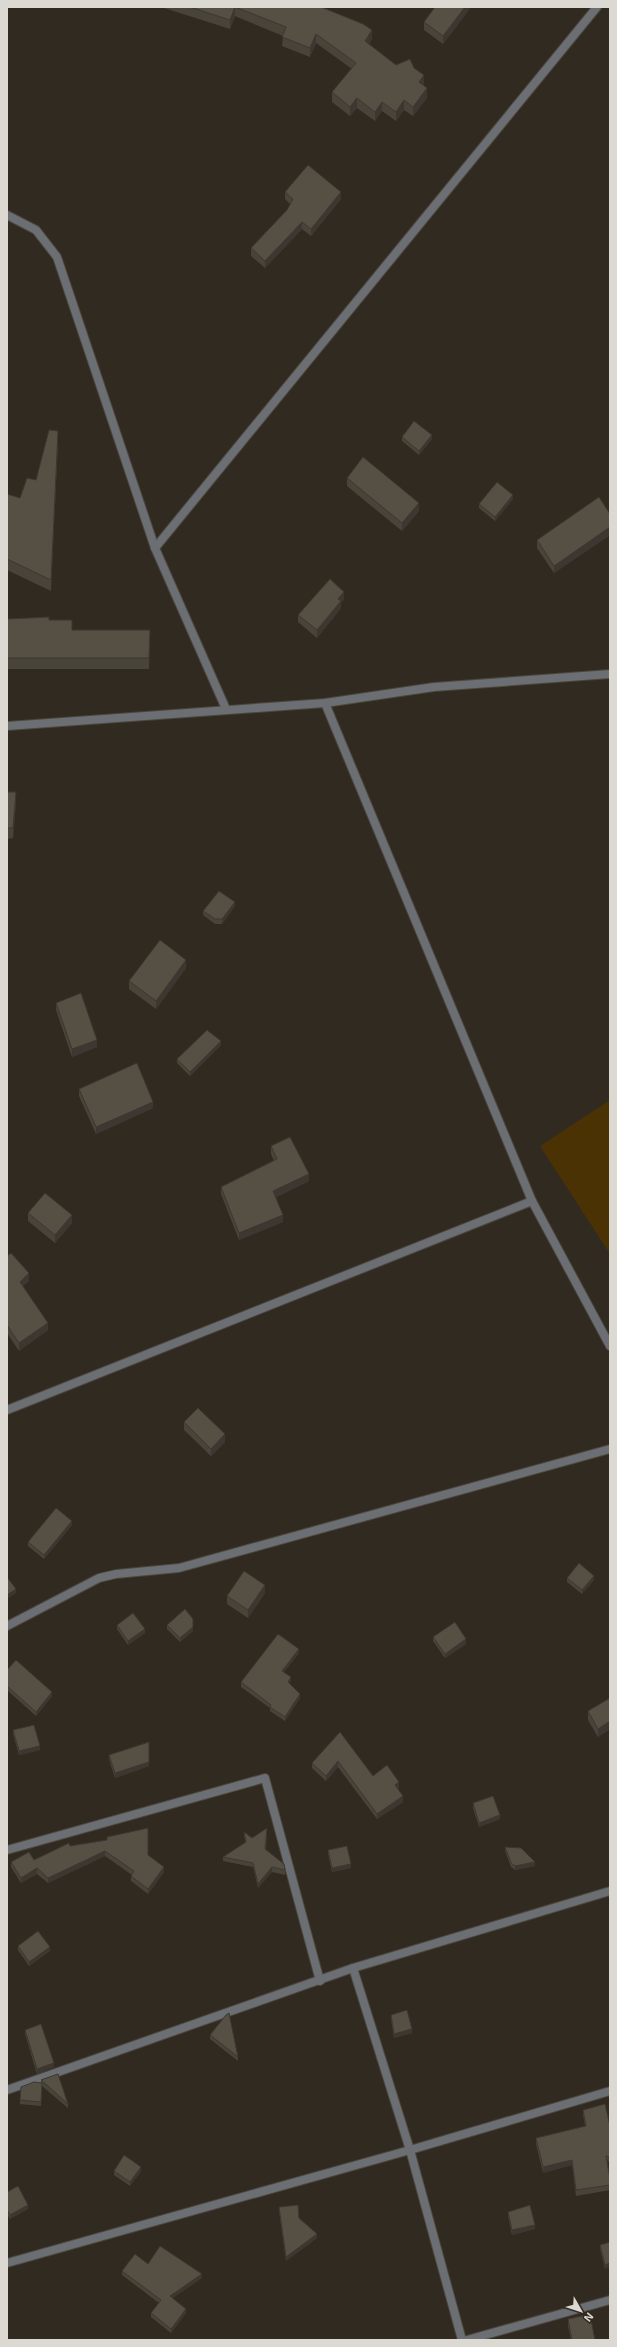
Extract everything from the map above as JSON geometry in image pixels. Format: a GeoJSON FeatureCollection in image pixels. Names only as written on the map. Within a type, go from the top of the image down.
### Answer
{"type":"FeatureCollection","features":[{"type":"Feature","properties":{"kind":"street"},"geometry":{"type":"LineString","coordinates":[[155,548],[597,7]]}},
{"type":"Feature","properties":{"kind":"street"},"geometry":{"type":"LineString","coordinates":[[7,215],[36,230],[57,257],[155,548],[226,709]]}},
{"type":"Feature","properties":{"kind":"street"},"geometry":{"type":"LineString","coordinates":[[7,726],[325,703],[434,687],[610,674]]}},
{"type":"Feature","properties":{"kind":"street"},"geometry":{"type":"LineString","coordinates":[[325,703],[532,1201],[610,1346]]}},
{"type":"Feature","properties":{"kind":"street"},"geometry":{"type":"LineString","coordinates":[[7,1410],[532,1201]]}},
{"type":"Feature","properties":{"kind":"street"},"geometry":{"type":"LineString","coordinates":[[7,1626],[99,1578],[116,1574],[179,1568],[610,1449]]}},
{"type":"Feature","properties":{"kind":"street"},"geometry":{"type":"LineString","coordinates":[[7,1850],[264,1778],[320,1981]]}},
{"type":"Feature","properties":{"kind":"street"},"geometry":{"type":"LineString","coordinates":[[7,2090],[320,1981],[353,1968],[610,1891]]}},
{"type":"Feature","properties":{"kind":"street"},"geometry":{"type":"LineString","coordinates":[[353,1968],[410,2150],[462,2340]]}},
{"type":"Feature","properties":{"kind":"street"},"geometry":{"type":"LineString","coordinates":[[7,2263],[410,2150],[610,2091]]}},
{"type":"Feature","properties":{"kind":"street"},"geometry":{"type":"LineString","coordinates":[[467,2340],[610,2300]]}},
{"type":"Feature","properties":{"kind":"shaded area"},"geometry":{"type":"Polygon","coordinates":[[[610,1100],[610,1254],[540,1146],[610,1100]]]}},
{"type":"Feature","properties":{"kind":"building"},"geometry":{"type":"Polygon","coordinates":[[[190,7],[235,7],[230,20],[190,7]]]}},
{"type":"Feature","properties":{"kind":"building"},"geometry":{"type":"Polygon","coordinates":[[[235,7],[321,7],[363,24],[372,30],[365,41],[396,65],[410,59],[414,68],[424,75],[419,82],[427,88],[413,107],[404,100],[396,112],[382,102],[375,112],[357,98],[350,107],[332,92],[356,63],[316,34],[310,48],[282,37],[286,27],[235,7]]]}},
{"type":"Feature","properties":{"kind":"building"},"geometry":{"type":"Polygon","coordinates":[[[435,7],[465,7],[443,36],[424,22],[435,7]]]}},
{"type":"Feature","properties":{"kind":"building"},"geometry":{"type":"Polygon","coordinates":[[[308,165],[341,192],[311,229],[302,222],[265,261],[251,248],[287,210],[293,199],[285,192],[308,165]]]}},
{"type":"Feature","properties":{"kind":"building"},"geometry":{"type":"Polygon","coordinates":[[[414,421],[432,435],[419,451],[402,437],[414,421]]]}},
{"type":"Feature","properties":{"kind":"building"},"geometry":{"type":"Polygon","coordinates":[[[49,430],[58,431],[51,580],[7,559],[7,494],[20,498],[27,478],[36,480],[49,430]]]}},
{"type":"Feature","properties":{"kind":"building"},"geometry":{"type":"Polygon","coordinates":[[[363,457],[419,503],[402,523],[347,478],[363,457]]]}},
{"type":"Feature","properties":{"kind":"building"},"geometry":{"type":"Polygon","coordinates":[[[497,482],[513,495],[495,517],[479,504],[497,482]]]}},
{"type":"Feature","properties":{"kind":"building"},"geometry":{"type":"Polygon","coordinates":[[[599,497],[610,514],[610,527],[554,566],[537,540],[599,497]]]}},
{"type":"Feature","properties":{"kind":"building"},"geometry":{"type":"Polygon","coordinates":[[[330,579],[344,592],[338,599],[341,601],[317,630],[298,615],[330,579]]]}},
{"type":"Feature","properties":{"kind":"building"},"geometry":{"type":"Polygon","coordinates":[[[49,617],[49,620],[72,620],[72,630],[150,630],[149,658],[7,658],[7,619],[49,617]]]}},
{"type":"Feature","properties":{"kind":"building"},"geometry":{"type":"Polygon","coordinates":[[[7,792],[16,792],[13,828],[7,828],[7,792]]]}},
{"type":"Feature","properties":{"kind":"building"},"geometry":{"type":"Polygon","coordinates":[[[219,891],[235,902],[222,919],[215,919],[203,911],[219,891]]]}},
{"type":"Feature","properties":{"kind":"building"},"geometry":{"type":"Polygon","coordinates":[[[160,940],[186,960],[156,1001],[129,981],[160,940]]]}},
{"type":"Feature","properties":{"kind":"building"},"geometry":{"type":"Polygon","coordinates":[[[81,993],[97,1040],[72,1049],[56,1003],[81,993]]]}},
{"type":"Feature","properties":{"kind":"building"},"geometry":{"type":"Polygon","coordinates":[[[207,1030],[221,1041],[190,1072],[177,1059],[207,1030]]]}},
{"type":"Feature","properties":{"kind":"building"},"geometry":{"type":"Polygon","coordinates":[[[137,1063],[153,1102],[96,1127],[79,1089],[137,1063]]]}},
{"type":"Feature","properties":{"kind":"building"},"geometry":{"type":"Polygon","coordinates":[[[290,1137],[309,1174],[273,1191],[283,1215],[239,1233],[221,1187],[277,1159],[271,1146],[290,1137]]]}},
{"type":"Feature","properties":{"kind":"building"},"geometry":{"type":"Polygon","coordinates":[[[45,1193],[72,1215],[55,1235],[28,1213],[45,1193]]]}},
{"type":"Feature","properties":{"kind":"building"},"geometry":{"type":"Polygon","coordinates":[[[11,1253],[29,1273],[20,1282],[48,1323],[19,1343],[7,1325],[7,1256],[11,1253]]]}},
{"type":"Feature","properties":{"kind":"building"},"geometry":{"type":"Polygon","coordinates":[[[198,1408],[225,1434],[211,1449],[184,1422],[198,1408]]]}},
{"type":"Feature","properties":{"kind":"building"},"geometry":{"type":"Polygon","coordinates":[[[56,1508],[72,1521],[44,1555],[28,1542],[56,1508]]]}},
{"type":"Feature","properties":{"kind":"building"},"geometry":{"type":"Polygon","coordinates":[[[579,1563],[594,1576],[582,1590],[567,1578],[579,1563]]]}},
{"type":"Feature","properties":{"kind":"building"},"geometry":{"type":"Polygon","coordinates":[[[244,1571],[265,1585],[248,1610],[227,1596],[244,1571]]]}},
{"type":"Feature","properties":{"kind":"building"},"geometry":{"type":"Polygon","coordinates":[[[7,1577],[16,1589],[7,1595],[7,1577]]]}},
{"type":"Feature","properties":{"kind":"building"},"geometry":{"type":"Polygon","coordinates":[[[185,1609],[193,1619],[193,1627],[180,1638],[167,1625],[185,1609]]]}},
{"type":"Feature","properties":{"kind":"building"},"geometry":{"type":"Polygon","coordinates":[[[133,1613],[145,1629],[128,1641],[117,1625],[133,1613]]]}},
{"type":"Feature","properties":{"kind":"building"},"geometry":{"type":"Polygon","coordinates":[[[455,1622],[466,1639],[445,1654],[433,1637],[455,1622]]]}},
{"type":"Feature","properties":{"kind":"building"},"geometry":{"type":"Polygon","coordinates":[[[278,1634],[299,1649],[282,1671],[291,1677],[288,1682],[300,1694],[285,1717],[270,1707],[271,1705],[241,1682],[278,1634]]]}},
{"type":"Feature","properties":{"kind":"building"},"geometry":{"type":"Polygon","coordinates":[[[16,1660],[52,1692],[36,1712],[7,1686],[7,1670],[16,1660]]]}},
{"type":"Feature","properties":{"kind":"building"},"geometry":{"type":"Polygon","coordinates":[[[610,1698],[610,1721],[598,1729],[588,1711],[610,1698]]]}},
{"type":"Feature","properties":{"kind":"building"},"geometry":{"type":"Polygon","coordinates":[[[34,1725],[40,1746],[19,1751],[13,1730],[34,1725]]]}},
{"type":"Feature","properties":{"kind":"building"},"geometry":{"type":"Polygon","coordinates":[[[340,1732],[373,1776],[387,1765],[399,1782],[395,1785],[403,1796],[377,1814],[338,1761],[326,1776],[312,1763],[340,1732]]]}},
{"type":"Feature","properties":{"kind":"building"},"geometry":{"type":"Polygon","coordinates":[[[149,1742],[149,1762],[115,1773],[109,1755],[149,1742]]]}},
{"type":"Feature","properties":{"kind":"building"},"geometry":{"type":"Polygon","coordinates":[[[493,1796],[500,1815],[479,1823],[473,1803],[493,1796]]]}},
{"type":"Feature","properties":{"kind":"building"},"geometry":{"type":"Polygon","coordinates":[[[148,1828],[148,1855],[164,1867],[148,1889],[131,1876],[134,1871],[105,1851],[48,1878],[37,1868],[21,1878],[11,1862],[29,1852],[34,1860],[69,1843],[70,1846],[107,1840],[107,1837],[148,1828]]]}},
{"type":"Feature","properties":{"kind":"building"},"geometry":{"type":"Polygon","coordinates":[[[267,1828],[265,1849],[284,1864],[285,1870],[272,1867],[258,1884],[253,1863],[223,1857],[246,1842],[244,1832],[252,1838],[267,1828]]]}},
{"type":"Feature","properties":{"kind":"building"},"geometry":{"type":"Polygon","coordinates":[[[347,1846],[351,1864],[332,1868],[328,1850],[347,1846]]]}},
{"type":"Feature","properties":{"kind":"building"},"geometry":{"type":"Polygon","coordinates":[[[505,1847],[521,1848],[535,1862],[515,1866],[511,1863],[505,1847]]]}},
{"type":"Feature","properties":{"kind":"building"},"geometry":{"type":"Polygon","coordinates":[[[38,1931],[50,1947],[29,1962],[18,1946],[38,1931]]]}},
{"type":"Feature","properties":{"kind":"building"},"geometry":{"type":"Polygon","coordinates":[[[407,2010],[412,2029],[394,2034],[391,2015],[407,2010]]]}},
{"type":"Feature","properties":{"kind":"building"},"geometry":{"type":"Polygon","coordinates":[[[229,2013],[238,2057],[210,2035],[229,2013]]]}},
{"type":"Feature","properties":{"kind":"building"},"geometry":{"type":"Polygon","coordinates":[[[41,2024],[54,2063],[37,2069],[25,2030],[41,2024]]]}},
{"type":"Feature","properties":{"kind":"building"},"geometry":{"type":"Polygon","coordinates":[[[58,2074],[68,2104],[41,2080],[58,2074]]]}},
{"type":"Feature","properties":{"kind":"building"},"geometry":{"type":"Polygon","coordinates":[[[34,2082],[42,2083],[41,2102],[20,2100],[21,2087],[34,2082]]]}},
{"type":"Feature","properties":{"kind":"building"},"geometry":{"type":"Polygon","coordinates":[[[605,2104],[610,2126],[610,2157],[606,2156],[610,2185],[576,2190],[572,2160],[543,2167],[536,2138],[586,2126],[583,2110],[605,2104]]]}},
{"type":"Feature","properties":{"kind":"building"},"geometry":{"type":"Polygon","coordinates":[[[124,2155],[141,2167],[130,2182],[114,2171],[124,2155]]]}},
{"type":"Feature","properties":{"kind":"building"},"geometry":{"type":"Polygon","coordinates":[[[18,2186],[28,2205],[10,2215],[7,2210],[7,2192],[18,2186]]]}},
{"type":"Feature","properties":{"kind":"building"},"geometry":{"type":"Polygon","coordinates":[[[298,2205],[299,2218],[317,2234],[286,2257],[279,2207],[298,2205]]]}},
{"type":"Feature","properties":{"kind":"building"},"geometry":{"type":"Polygon","coordinates":[[[530,2205],[535,2225],[512,2230],[508,2212],[530,2205]]]}},
{"type":"Feature","properties":{"kind":"building"},"geometry":{"type":"Polygon","coordinates":[[[610,2242],[610,2263],[605,2265],[600,2245],[610,2242]]]}},
{"type":"Feature","properties":{"kind":"building"},"geometry":{"type":"Polygon","coordinates":[[[160,2246],[202,2274],[170,2296],[186,2309],[171,2329],[151,2313],[161,2300],[122,2271],[135,2254],[148,2264],[160,2246]]]}},
{"type":"Feature","properties":{"kind":"building"},"geometry":{"type":"Polygon","coordinates":[[[590,2314],[595,2340],[572,2340],[568,2319],[590,2314]]]}}]}
